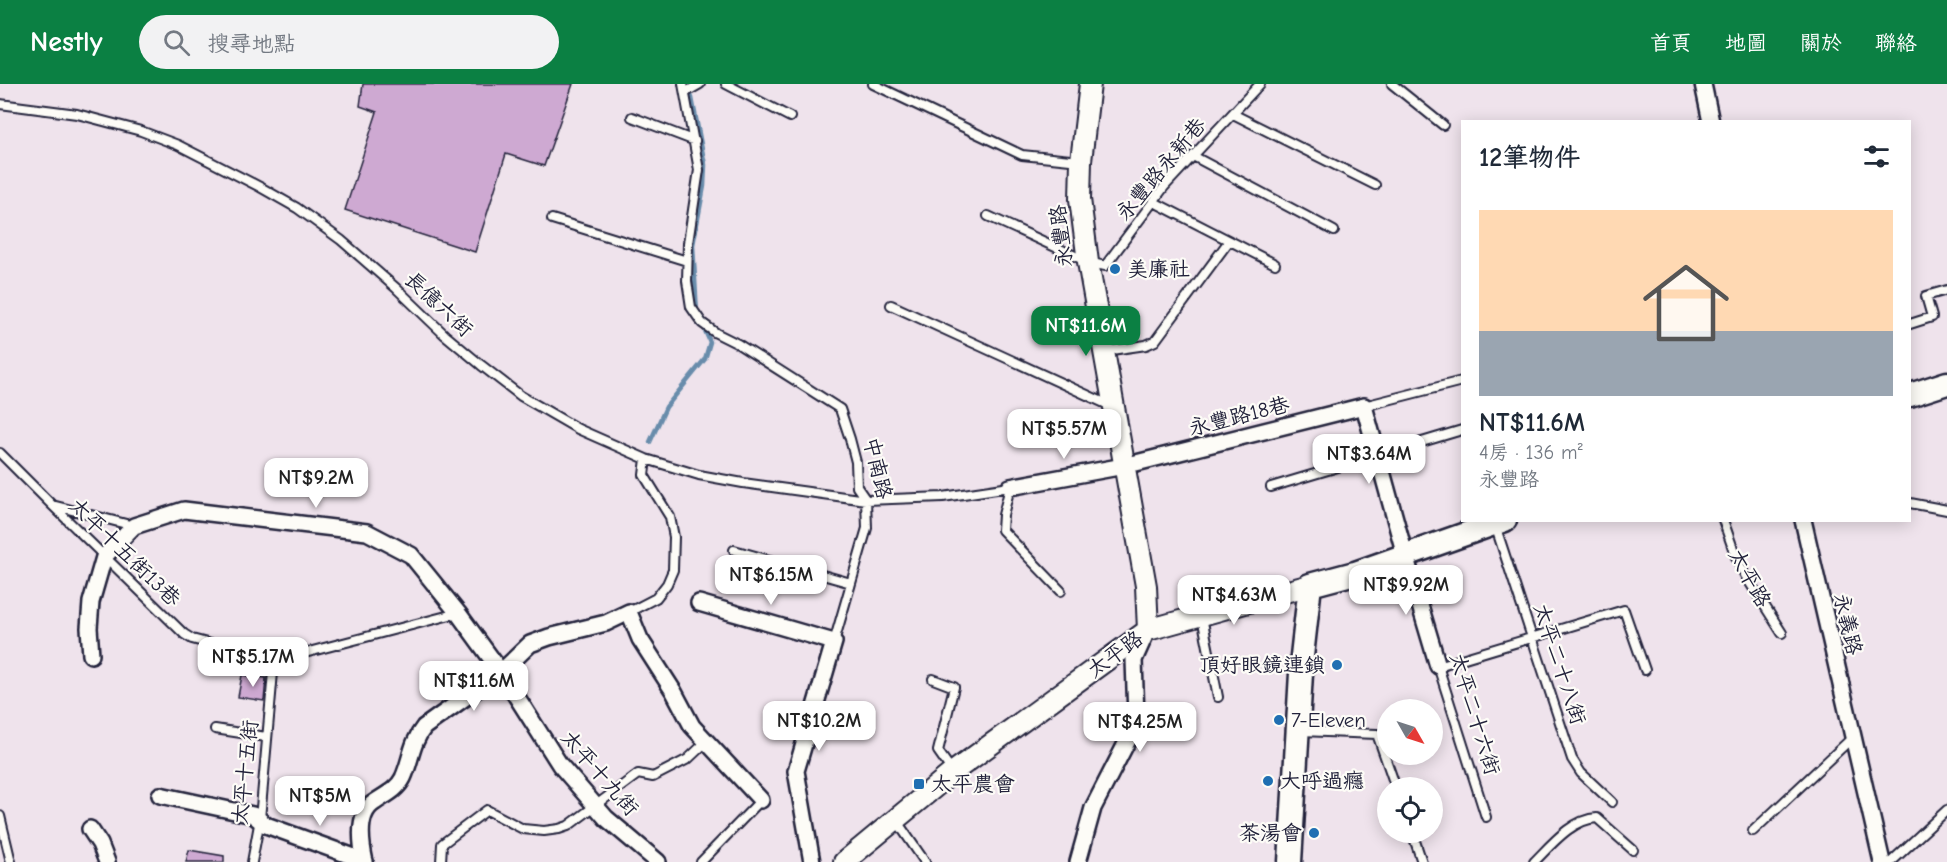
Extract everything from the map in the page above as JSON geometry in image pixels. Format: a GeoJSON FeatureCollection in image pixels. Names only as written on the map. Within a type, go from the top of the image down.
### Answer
{"type":"FeatureCollection","features":[{"type":"Feature","properties":{"kind":"main road"},"geometry":{"type":"LineString","coordinates":[[1911,395],[1947,383]]}},
{"type":"Feature","properties":{"kind":"main road","name":"太平路"},"geometry":{"type":"LineString","coordinates":[[1310,585],[1355,573],[1500,522]]}},
{"type":"Feature","properties":{"kind":"main road"},"geometry":{"type":"LineString","coordinates":[[1290,862],[1297,731],[1310,585]]}},
{"type":"Feature","properties":{"kind":"street","name":"永豐路"},"geometry":{"type":"LineString","coordinates":[[1090,84],[1081,161],[1080,199],[1088,262],[1146,586],[1148,630]]}},
{"type":"Feature","properties":{"kind":"street"},"geometry":{"type":"LineString","coordinates":[[1703,84],[1711,120]]}},
{"type":"Feature","properties":{"kind":"street","name":"太平二十六街"},"geometry":{"type":"LineString","coordinates":[[1364,406],[1438,666]]}},
{"type":"Feature","properties":{"kind":"street","name":"永豐路18巷"},"geometry":{"type":"LineString","coordinates":[[1010,487],[1124,466],[1364,406]]}},
{"type":"Feature","properties":{"kind":"street","name":"太平十九街"},"geometry":{"type":"LineString","coordinates":[[134,526],[184,510],[367,532],[411,555],[458,613],[501,672],[560,765],[596,807],[627,837],[658,862]]}},
{"type":"Feature","properties":{"kind":"street","name":"永義路"},"geometry":{"type":"LineString","coordinates":[[1803,522],[1881,862]]}},
{"type":"Feature","properties":{"kind":"street"},"geometry":{"type":"LineString","coordinates":[[91,655],[89,628],[91,602],[104,557],[134,526]]}},
{"type":"Feature","properties":{"kind":"street","name":"太平路"},"geometry":{"type":"LineString","coordinates":[[844,862],[953,772],[1148,630],[1310,585]]}},
{"type":"Feature","properties":{"kind":"street"},"geometry":{"type":"LineString","coordinates":[[699,603],[834,642]]}},
{"type":"Feature","properties":{"kind":"street"},"geometry":{"type":"LineString","coordinates":[[160,795],[253,815],[266,825],[365,861],[362,840],[366,810],[398,786],[403,778],[416,737],[423,727],[501,672],[531,644],[549,637],[606,623],[629,612],[640,639],[674,692],[686,716],[706,742],[761,800]]}},
{"type":"Feature","properties":{"kind":"street"},"geometry":{"type":"LineString","coordinates":[[1078,862],[1093,808],[1130,736],[1136,717],[1134,660],[1148,630]]}},
{"type":"Feature","properties":{"kind":"street","name":"中南路"},"geometry":{"type":"LineString","coordinates":[[812,862],[796,771],[834,642]]}},
{"type":"Feature","properties":{"kind":"street"},"geometry":{"type":"LineString","coordinates":[[90,830],[100,844],[107,862]]}},
{"type":"Feature","properties":{"kind":"lane","name":"中南路"},"geometry":{"type":"LineString","coordinates":[[700,84],[684,88],[699,170],[690,221],[687,261],[691,307],[702,323],[716,333],[738,344],[840,409],[856,462],[857,487],[866,500],[867,528],[834,642]]}},
{"type":"Feature","properties":{"kind":"lane"},"geometry":{"type":"LineString","coordinates":[[726,84],[790,117]]}},
{"type":"Feature","properties":{"kind":"lane"},"geometry":{"type":"LineString","coordinates":[[873,84],[1022,155],[1081,161]]}},
{"type":"Feature","properties":{"kind":"lane","name":"永豐路永新巷"},"geometry":{"type":"LineString","coordinates":[[1088,262],[1105,266],[1164,187],[1260,84]]}},
{"type":"Feature","properties":{"kind":"lane"},"geometry":{"type":"LineString","coordinates":[[1392,84],[1443,125]]}},
{"type":"Feature","properties":{"kind":"lane","name":"長億六街"},"geometry":{"type":"LineString","coordinates":[[0,104],[77,114],[141,131],[178,145],[260,187],[297,208],[341,240],[445,335],[521,396],[578,429],[646,459],[699,475],[866,500],[943,497],[1010,487]]}},
{"type":"Feature","properties":{"kind":"lane"},"geometry":{"type":"LineString","coordinates":[[1233,114],[1375,185]]}},
{"type":"Feature","properties":{"kind":"lane"},"geometry":{"type":"LineString","coordinates":[[632,117],[695,141]]}},
{"type":"Feature","properties":{"kind":"lane"},"geometry":{"type":"LineString","coordinates":[[1193,156],[1334,231]]}},
{"type":"Feature","properties":{"kind":"lane"},"geometry":{"type":"LineString","coordinates":[[1154,202],[1275,264]]}},
{"type":"Feature","properties":{"kind":"lane"},"geometry":{"type":"LineString","coordinates":[[988,216],[1088,262]]}},
{"type":"Feature","properties":{"kind":"lane"},"geometry":{"type":"LineString","coordinates":[[552,219],[687,261]]}},
{"type":"Feature","properties":{"kind":"lane"},"geometry":{"type":"LineString","coordinates":[[1104,351],[1146,345],[1155,341],[1229,242]]}},
{"type":"Feature","properties":{"kind":"lane"},"geometry":{"type":"LineString","coordinates":[[1911,324],[1932,317],[1926,296],[1947,290]]}},
{"type":"Feature","properties":{"kind":"lane"},"geometry":{"type":"LineString","coordinates":[[891,305],[1115,408]]}},
{"type":"Feature","properties":{"kind":"lane"},"geometry":{"type":"LineString","coordinates":[[1364,406],[1461,381]]}},
{"type":"Feature","properties":{"kind":"lane"},"geometry":{"type":"LineString","coordinates":[[1271,487],[1461,430]]}},
{"type":"Feature","properties":{"kind":"lane","name":"太平十五街13巷"},"geometry":{"type":"LineString","coordinates":[[0,453],[184,634],[192,639],[274,661]]}},
{"type":"Feature","properties":{"kind":"lane"},"geometry":{"type":"LineString","coordinates":[[629,612],[656,598],[667,584],[673,570],[674,537],[670,518],[644,475],[646,459]]}},
{"type":"Feature","properties":{"kind":"lane"},"geometry":{"type":"LineString","coordinates":[[1010,487],[1003,514],[1002,530],[1061,591]]}},
{"type":"Feature","properties":{"kind":"lane"},"geometry":{"type":"LineString","coordinates":[[1911,502],[1947,510]]}},
{"type":"Feature","properties":{"kind":"lane"},"geometry":{"type":"LineString","coordinates":[[52,505],[134,526]]}},
{"type":"Feature","properties":{"kind":"lane","name":"太平二十八街"},"geometry":{"type":"LineString","coordinates":[[1500,522],[1532,637],[1572,759],[1581,773],[1612,802]]}},
{"type":"Feature","properties":{"kind":"lane","name":"太平路"},"geometry":{"type":"LineString","coordinates":[[1725,522],[1736,557],[1745,575],[1782,633]]}},
{"type":"Feature","properties":{"kind":"lane"},"geometry":{"type":"LineString","coordinates":[[734,550],[851,583]]}},
{"type":"Feature","properties":{"kind":"lane"},"geometry":{"type":"LineString","coordinates":[[1438,666],[1624,610],[1645,670]]}},
{"type":"Feature","properties":{"kind":"lane"},"geometry":{"type":"LineString","coordinates":[[274,661],[458,613]]}},
{"type":"Feature","properties":{"kind":"lane"},"geometry":{"type":"LineString","coordinates":[[1202,616],[1218,697]]}},
{"type":"Feature","properties":{"kind":"lane","name":"太平十五街"},"geometry":{"type":"LineString","coordinates":[[252,862],[260,819],[274,661]]}},
{"type":"Feature","properties":{"kind":"lane","name":"太平二十六街"},"geometry":{"type":"LineString","coordinates":[[1438,666],[1486,817]]}},
{"type":"Feature","properties":{"kind":"lane"},"geometry":{"type":"LineString","coordinates":[[933,680],[954,687],[938,751],[953,772]]}},
{"type":"Feature","properties":{"kind":"lane"},"geometry":{"type":"LineString","coordinates":[[215,729],[266,737]]}},
{"type":"Feature","properties":{"kind":"lane"},"geometry":{"type":"LineString","coordinates":[[1297,731],[1377,734],[1392,777]]}},
{"type":"Feature","properties":{"kind":"lane"},"geometry":{"type":"LineString","coordinates":[[1753,831],[1853,737]]}},
{"type":"Feature","properties":{"kind":"lane"},"geometry":{"type":"LineString","coordinates":[[441,862],[442,844],[488,810],[524,829],[544,831],[568,826],[638,774],[653,777],[688,759],[706,742]]}},
{"type":"Feature","properties":{"kind":"lane"},"geometry":{"type":"LineString","coordinates":[[700,862],[761,800]]}},
{"type":"Feature","properties":{"kind":"lane"},"geometry":{"type":"LineString","coordinates":[[1891,862],[1947,810]]}},
{"type":"Feature","properties":{"kind":"lane"},"geometry":{"type":"LineString","coordinates":[[0,816],[11,862]]}},
{"type":"Feature","properties":{"kind":"lane"},"geometry":{"type":"LineString","coordinates":[[1534,862],[1559,837],[1584,818],[1597,818],[1633,850]]}},
{"type":"Feature","properties":{"kind":"lane"},"geometry":{"type":"LineString","coordinates":[[895,819],[925,862]]}},
{"type":"Feature","properties":{"kind":"lane"},"geometry":{"type":"LineString","coordinates":[[1416,843],[1422,862]]}},
{"type":"Feature","properties":{"kind":"building"},"geometry":{"type":"Polygon","coordinates":[[[363,84],[573,84],[544,166],[506,154],[475,252],[345,210],[377,112],[360,106],[363,84]]]}},
{"type":"Feature","properties":{"kind":"building"},"geometry":{"type":"Polygon","coordinates":[[[242,675],[266,678],[264,701],[238,697],[242,675]]]}},
{"type":"Feature","properties":{"kind":"building"},"geometry":{"type":"Polygon","coordinates":[[[189,850],[224,856],[224,862],[186,862],[189,850]]]}},
{"type":"Feature","properties":{"kind":"waterway"},"geometry":{"type":"LineString","coordinates":[[689,91],[705,165],[704,186],[693,245],[697,313]]}},
{"type":"Feature","properties":{"kind":"waterway"},"geometry":{"type":"LineString","coordinates":[[650,442],[666,407],[705,359],[710,342],[703,326]]}},
{"type":"Feature","properties":{"kind":"place","name":"美廉社"},"geometry":{"type":"Point","coordinates":[1115,269]}},
{"type":"Feature","properties":{"kind":"place","name":"頂好眼鏡連鎖"},"geometry":{"type":"Point","coordinates":[1337,665]}},
{"type":"Feature","properties":{"kind":"place","name":"7-Eleven"},"geometry":{"type":"Point","coordinates":[1279,720]}},
{"type":"Feature","properties":{"kind":"place","name":"大呼過癮"},"geometry":{"type":"Point","coordinates":[1268,781]}},
{"type":"Feature","properties":{"kind":"place","name":"太平農會"},"geometry":{"type":"Point","coordinates":[919,784]}},
{"type":"Feature","properties":{"kind":"place","name":"茶湯會"},"geometry":{"type":"Point","coordinates":[1314,833]}}]}
